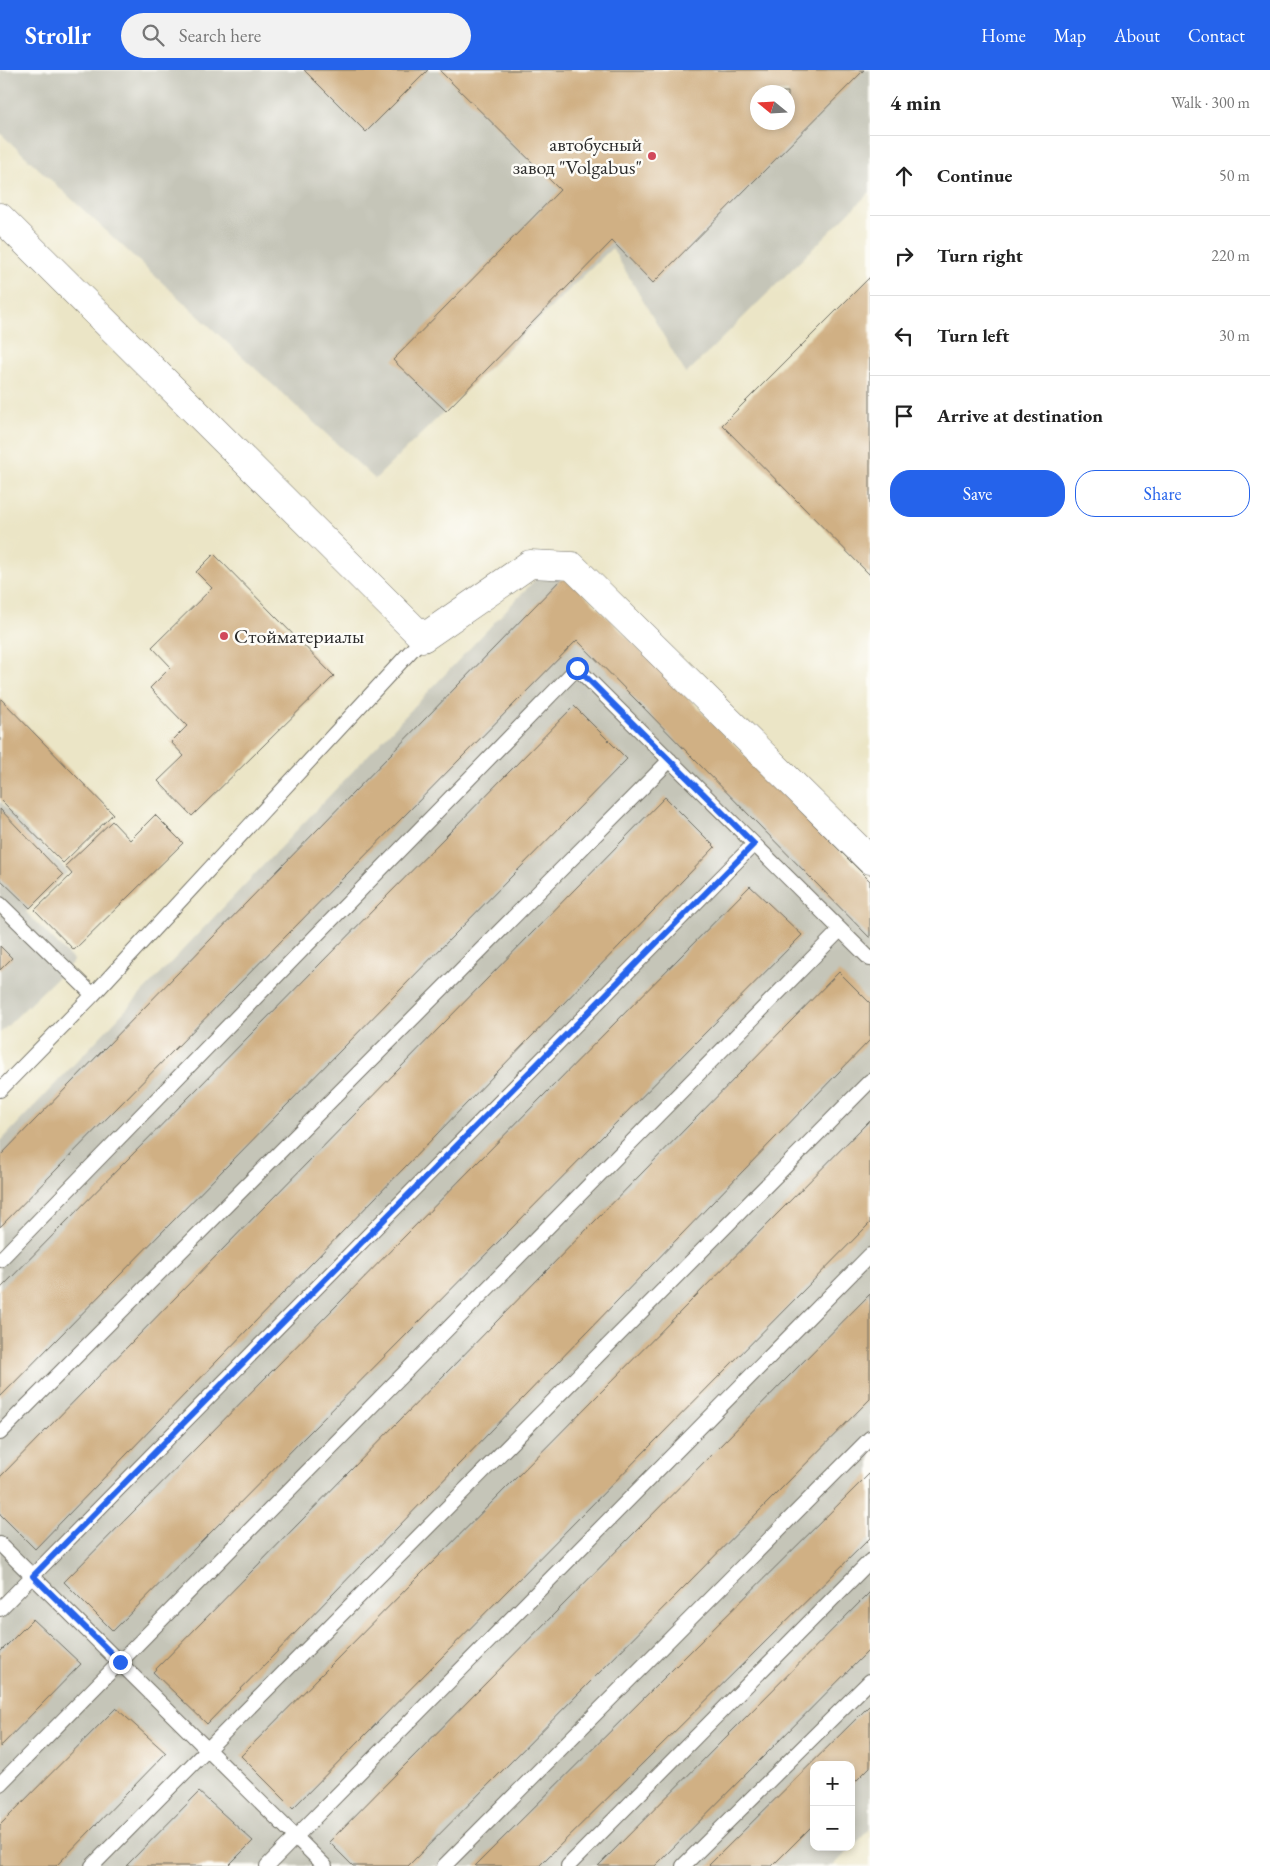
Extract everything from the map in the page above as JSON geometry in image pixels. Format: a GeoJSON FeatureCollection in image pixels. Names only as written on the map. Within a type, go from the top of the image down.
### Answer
{"type":"FeatureCollection","features":[{"type":"Feature","properties":{"kind":"street"},"geometry":{"type":"LineString","coordinates":[[0,217],[423,638],[530,564],[572,566],[870,860]]}},
{"type":"Feature","properties":{"kind":"lane"},"geometry":{"type":"LineString","coordinates":[[0,1090],[93,995],[423,638]]}},
{"type":"Feature","properties":{"kind":"lane"},"geometry":{"type":"LineString","coordinates":[[0,1260],[577,668],[870,959]]}},
{"type":"Feature","properties":{"kind":"lane"},"geometry":{"type":"LineString","coordinates":[[0,1434],[670,760]]}},
{"type":"Feature","properties":{"kind":"lane"},"geometry":{"type":"LineString","coordinates":[[0,1609],[754,844]]}},
{"type":"Feature","properties":{"kind":"lane"},"geometry":{"type":"LineString","coordinates":[[0,904],[93,995]]}},
{"type":"Feature","properties":{"kind":"lane"},"geometry":{"type":"LineString","coordinates":[[0,1784],[840,930]]}},
{"type":"Feature","properties":{"kind":"lane"},"geometry":{"type":"LineString","coordinates":[[92,1866],[870,1081]]}},
{"type":"Feature","properties":{"kind":"lane"},"geometry":{"type":"LineString","coordinates":[[267,1866],[870,1255]]}},
{"type":"Feature","properties":{"kind":"lane"},"geometry":{"type":"LineString","coordinates":[[444,1866],[870,1438]]}},
{"type":"Feature","properties":{"kind":"lane"},"geometry":{"type":"LineString","coordinates":[[0,1544],[325,1866]]}},
{"type":"Feature","properties":{"kind":"lane"},"geometry":{"type":"LineString","coordinates":[[568,1866],[870,1561]]}},
{"type":"Feature","properties":{"kind":"lane"},"geometry":{"type":"LineString","coordinates":[[683,1866],[870,1681]]}},
{"type":"Feature","properties":{"kind":"shaded area"},"geometry":{"type":"Polygon","coordinates":[[[0,70],[870,70],[870,192],[686,374],[612,248],[375,479],[0,133],[0,70]]]}},
{"type":"Feature","properties":{"kind":"shaded area"},"geometry":{"type":"Polygon","coordinates":[[[548,566],[870,897],[870,1829],[855,1844],[855,1761],[810,1761],[810,1851],[848,1851],[833,1866],[0,1866],[0,1142],[548,566]]]}},
{"type":"Feature","properties":{"kind":"shaded area"},"geometry":{"type":"Polygon","coordinates":[[[0,801],[68,872],[26,912],[74,961],[0,1033],[0,801]]]}},
{"type":"Feature","properties":{"kind":"building"},"geometry":{"type":"Polygon","coordinates":[[[304,70],[428,70],[366,132],[304,70]]]}},
{"type":"Feature","properties":{"kind":"building","name":"автобусный завод \"Volgabus\""},"geometry":{"type":"Polygon","coordinates":[[[439,70],[864,70],[653,283],[612,241],[446,411],[393,360],[560,190],[439,70]]]}},
{"type":"Feature","properties":{"kind":"building"},"geometry":{"type":"Polygon","coordinates":[[[870,277],[870,575],[722,425],[870,277]]]}},
{"type":"Feature","properties":{"kind":"building"},"geometry":{"type":"Polygon","coordinates":[[[214,554],[334,676],[192,816],[158,781],[184,756],[171,742],[187,726],[150,688],[171,667],[152,647],[212,588],[196,572],[214,554]]]}},
{"type":"Feature","properties":{"kind":"building"},"geometry":{"type":"Polygon","coordinates":[[[565,575],[870,881],[870,938],[577,640],[0,1227],[0,1156],[565,575]]]}},
{"type":"Feature","properties":{"kind":"building"},"geometry":{"type":"Polygon","coordinates":[[[0,698],[113,814],[63,863],[0,799],[0,698]]]}},
{"type":"Feature","properties":{"kind":"building"},"geometry":{"type":"Polygon","coordinates":[[[574,706],[627,759],[0,1397],[0,1289],[574,706]]]}},
{"type":"Feature","properties":{"kind":"building"},"geometry":{"type":"Polygon","coordinates":[[[665,797],[715,847],[35,1549],[0,1514],[0,1477],[665,797]]]}},
{"type":"Feature","properties":{"kind":"building"},"geometry":{"type":"Polygon","coordinates":[[[0,809],[63,875],[30,908],[0,879],[0,809]]]}},
{"type":"Feature","properties":{"kind":"building"},"geometry":{"type":"Polygon","coordinates":[[[155,815],[183,843],[74,950],[35,910],[72,874],[65,866],[112,821],[130,840],[155,815]]]}},
{"type":"Feature","properties":{"kind":"building"},"geometry":{"type":"Polygon","coordinates":[[[750,886],[802,935],[113,1631],[64,1582],[750,886]]]}},
{"type":"Feature","properties":{"kind":"building"},"geometry":{"type":"Polygon","coordinates":[[[0,946],[12,958],[0,970],[0,946]]]}},
{"type":"Feature","properties":{"kind":"building"},"geometry":{"type":"Polygon","coordinates":[[[839,972],[870,1003],[870,1040],[207,1724],[153,1672],[839,972]]]}},
{"type":"Feature","properties":{"kind":"building"},"geometry":{"type":"Polygon","coordinates":[[[870,1120],[870,1223],[293,1808],[241,1756],[870,1120]]]}},
{"type":"Feature","properties":{"kind":"building"},"geometry":{"type":"Polygon","coordinates":[[[870,1294],[870,1399],[408,1866],[353,1866],[329,1842],[870,1294]]]}},
{"type":"Feature","properties":{"kind":"building"},"geometry":{"type":"Polygon","coordinates":[[[870,1473],[870,1538],[539,1866],[475,1866],[870,1473]]]}},
{"type":"Feature","properties":{"kind":"building"},"geometry":{"type":"Polygon","coordinates":[[[870,1592],[870,1649],[655,1866],[598,1866],[870,1592]]]}},
{"type":"Feature","properties":{"kind":"building"},"geometry":{"type":"Polygon","coordinates":[[[33,1619],[81,1664],[0,1747],[0,1652],[33,1619]]]}},
{"type":"Feature","properties":{"kind":"building"},"geometry":{"type":"Polygon","coordinates":[[[870,1705],[870,1767],[855,1782],[855,1761],[814,1761],[870,1705]]]}},
{"type":"Feature","properties":{"kind":"building"},"geometry":{"type":"Polygon","coordinates":[[[116,1708],[166,1753],[56,1866],[0,1866],[0,1825],[116,1708]]]}},
{"type":"Feature","properties":{"kind":"building"},"geometry":{"type":"Polygon","coordinates":[[[810,1765],[810,1828],[772,1866],[708,1866],[810,1765]]]}},
{"type":"Feature","properties":{"kind":"building"},"geometry":{"type":"Polygon","coordinates":[[[199,1792],[253,1841],[228,1866],[126,1866],[199,1792]]]}},
{"type":"Feature","properties":{"kind":"place","name":"автобусный завод \"Volgabus\""},"geometry":{"type":"Point","coordinates":[652,156]}},
{"type":"Feature","properties":{"kind":"place","name":"Стойматериалы"},"geometry":{"type":"Point","coordinates":[224,636]}},
{"type":"Feature","properties":{"kind":"route"},"geometry":{"type":"LineString","coordinates":[[120,1662],[33,1576],[754,844],[577,668]]}}]}
